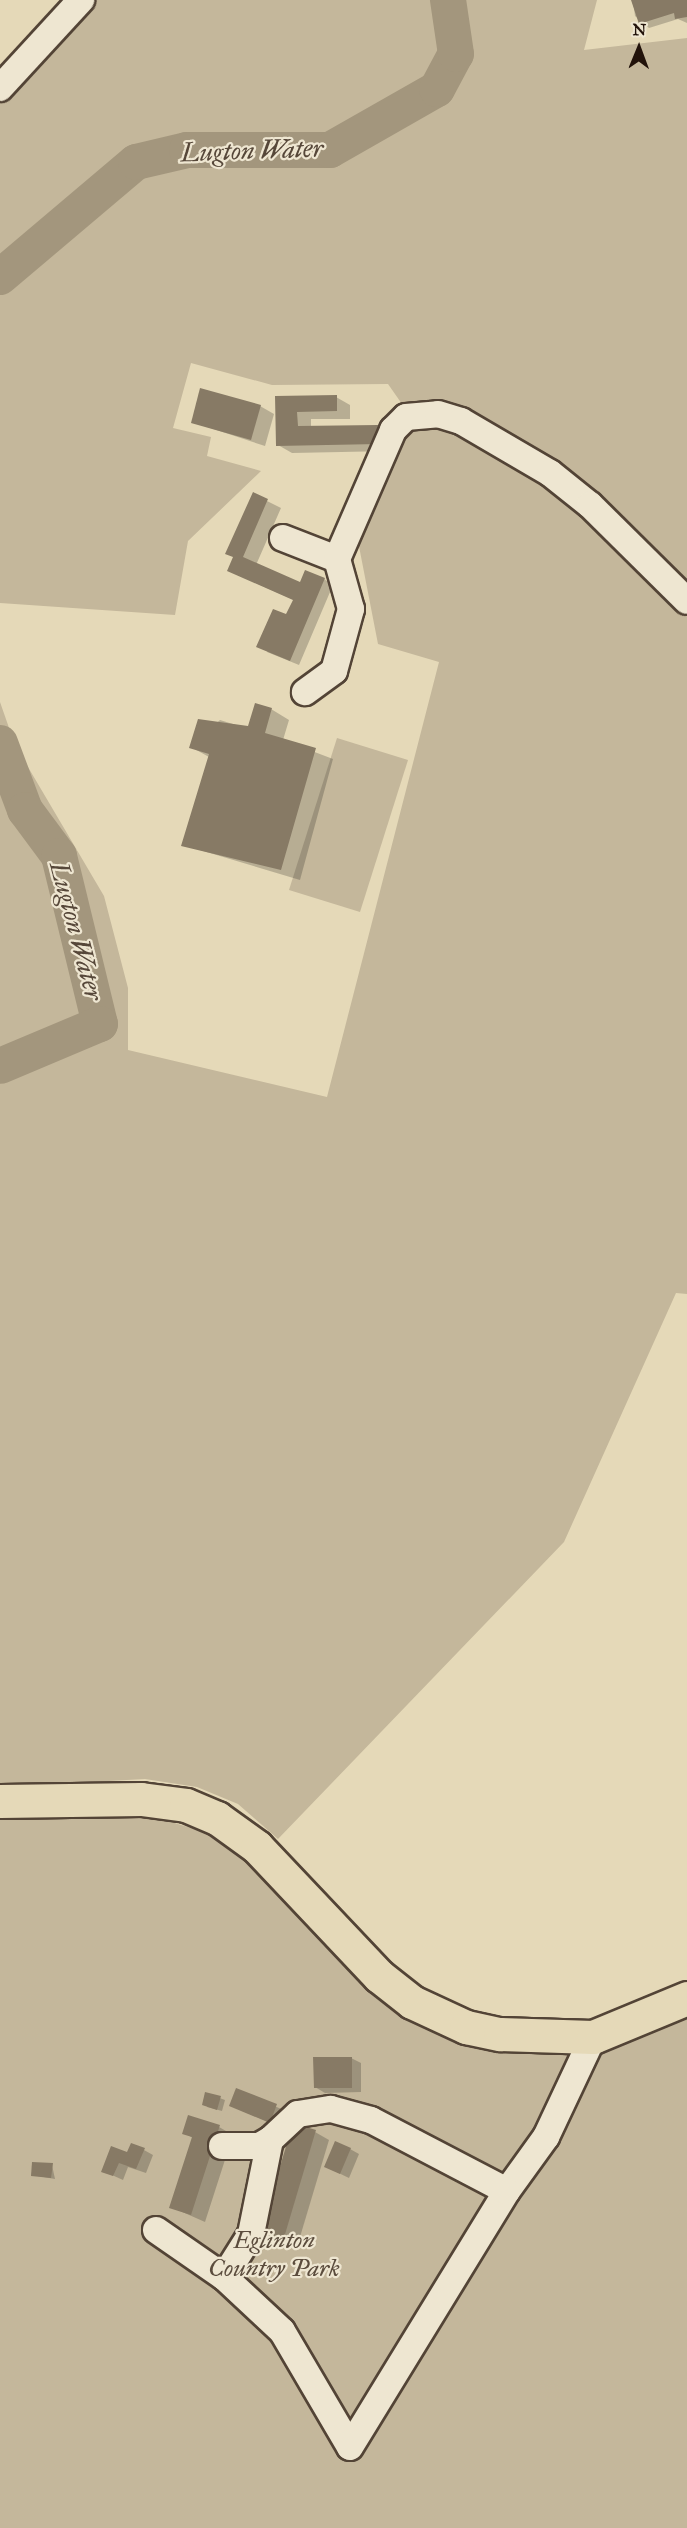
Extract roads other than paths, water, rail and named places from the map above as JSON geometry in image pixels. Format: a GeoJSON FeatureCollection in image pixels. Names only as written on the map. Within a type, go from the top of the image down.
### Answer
{"type":"FeatureCollection","features":[{"type":"Feature","properties":{"kind":"main road"},"geometry":{"type":"LineString","coordinates":[[0,1801],[87,1798],[186,1805],[217,1818],[257,1847],[350,1948],[412,2002],[466,2027],[500,2034],[593,2037],[687,1998]]}},
{"type":"Feature","properties":{"kind":"street"},"geometry":{"type":"LineString","coordinates":[[0,88],[81,0]]}},
{"type":"Feature","properties":{"kind":"street"},"geometry":{"type":"LineString","coordinates":[[305,692],[334,671],[347,631],[351,609],[337,559],[393,430],[406,417],[438,414],[461,421],[550,473],[590,504],[687,601]]}},
{"type":"Feature","properties":{"kind":"street"},"geometry":{"type":"LineString","coordinates":[[283,538],[337,559]]}},
{"type":"Feature","properties":{"kind":"street"},"geometry":{"type":"LineString","coordinates":[[156,2230],[224,2277],[282,2331],[350,2447],[507,2191],[546,2137],[593,2037]]}},
{"type":"Feature","properties":{"kind":"street"},"geometry":{"type":"LineString","coordinates":[[222,2146],[259,2146],[270,2140],[298,2114],[331,2109],[371,2120],[507,2191]]}},
{"type":"Feature","properties":{"kind":"street"},"geometry":{"type":"LineString","coordinates":[[224,2277],[250,2234],[270,2140]]}},
{"type":"Feature","properties":{"kind":"waterway","name":"Lugton Water"},"geometry":{"type":"LineString","coordinates":[[0,277],[136,162],[187,150],[330,150],[437,89],[456,54],[448,0]]}},
{"type":"Feature","properties":{"kind":"waterway","name":"Lugton Water"},"geometry":{"type":"LineString","coordinates":[[0,743],[25,810],[59,856],[100,1024],[0,1066]]}},
{"type":"Feature","properties":{"kind":"park label","name":"Eglinton Country Park"},"geometry":{"type":"Point","coordinates":[274,2255]}}]}
